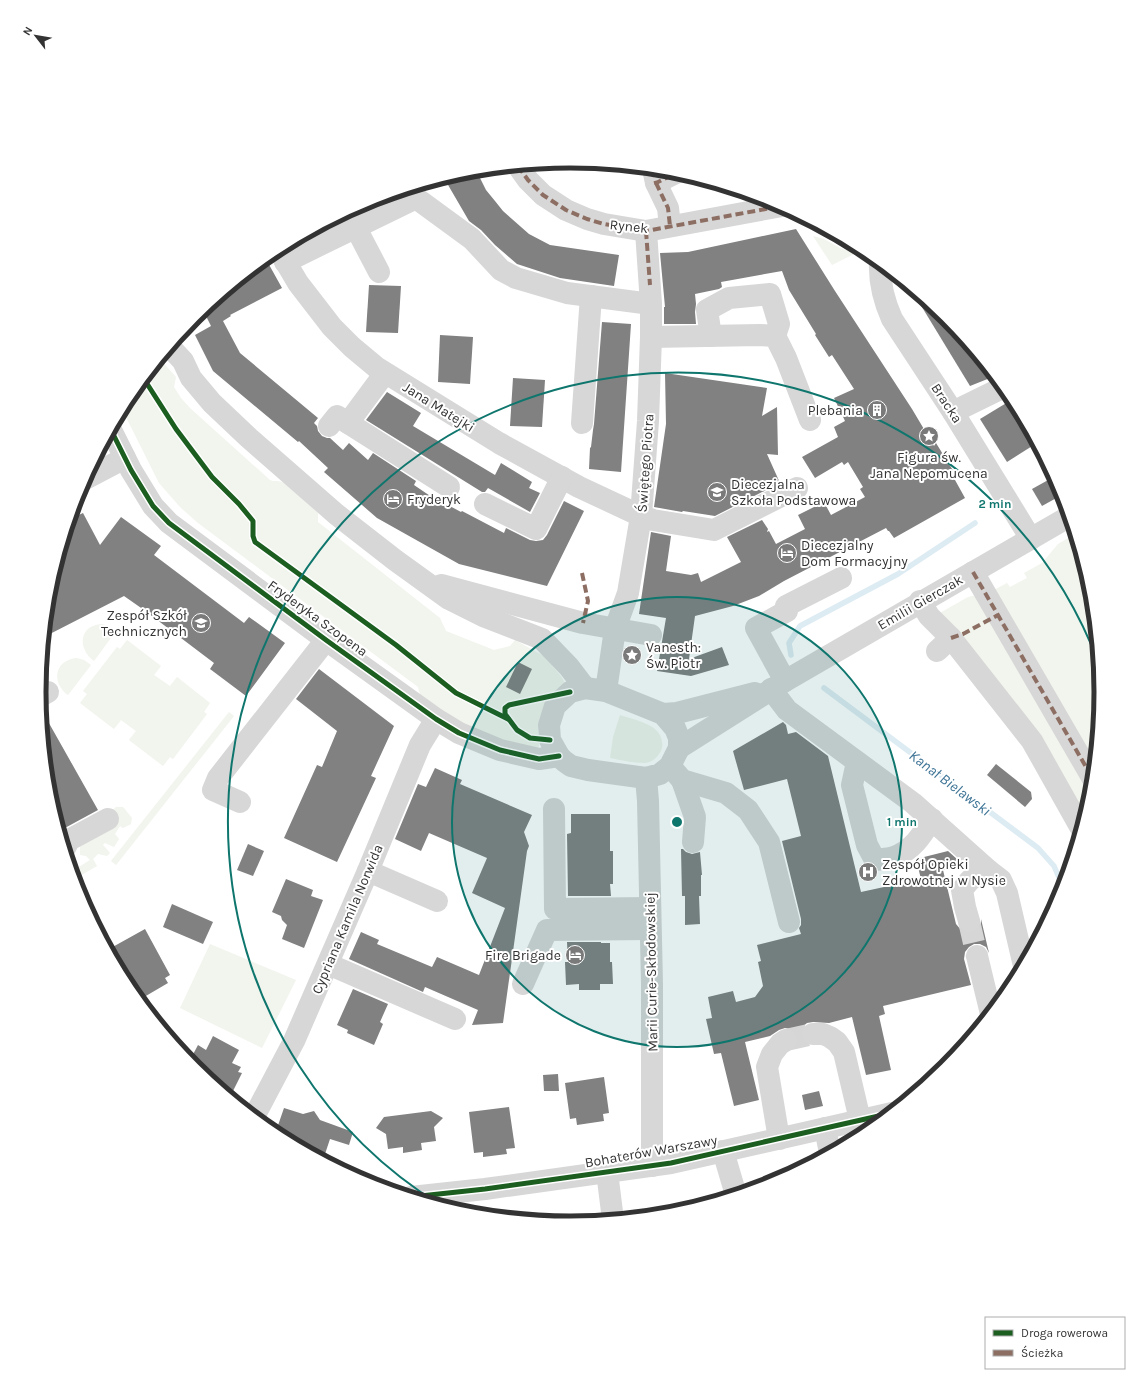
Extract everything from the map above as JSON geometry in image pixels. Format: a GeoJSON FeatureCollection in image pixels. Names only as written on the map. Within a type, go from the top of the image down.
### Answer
{"type":"FeatureCollection","features":[{"type":"Feature","properties":{"kind":"street","name":"Rynek"},"geometry":{"type":"LineString","coordinates":[[521,170],[528,180],[543,195],[566,210],[604,224],[646,231],[771,208]]}},
{"type":"Feature","properties":{"kind":"street"},"geometry":{"type":"LineString","coordinates":[[654,176],[668,208],[670,226]]}},
{"type":"Feature","properties":{"kind":"street"},"geometry":{"type":"LineString","coordinates":[[282,256],[356,228],[416,198],[472,239],[502,270],[509,275],[567,293],[651,304]]}},
{"type":"Feature","properties":{"kind":"street"},"geometry":{"type":"LineString","coordinates":[[356,228],[379,272]]}},
{"type":"Feature","properties":{"kind":"street","name":"Świętego Piotra"},"geometry":{"type":"LineString","coordinates":[[606,691],[615,629],[628,593],[641,516],[648,421],[651,337],[651,304],[646,231]]}},
{"type":"Feature","properties":{"kind":"street","name":"Jana Matejki"},"geometry":{"type":"LineString","coordinates":[[282,256],[298,284],[332,327],[352,347],[384,373],[473,428],[562,477],[641,516],[653,520],[714,530],[797,488]]}},
{"type":"Feature","properties":{"kind":"street","name":"Bracka"},"geometry":{"type":"LineString","coordinates":[[880,268],[879,275],[887,307],[892,319],[953,412],[1031,538]]}},
{"type":"Feature","properties":{"kind":"street"},"geometry":{"type":"LineString","coordinates":[[711,336],[707,310],[729,298],[770,294],[779,324],[775,336],[786,358],[810,420]]}},
{"type":"Feature","properties":{"kind":"street"},"geometry":{"type":"LineString","coordinates":[[582,424],[592,296]]}},
{"type":"Feature","properties":{"kind":"street"},"geometry":{"type":"LineString","coordinates":[[651,337],[775,336]]}},
{"type":"Feature","properties":{"kind":"street"},"geometry":{"type":"LineString","coordinates":[[173,350],[183,361],[191,378],[212,403],[249,438],[336,514],[369,541],[449,599],[482,616],[542,639],[569,667],[585,688]]}},
{"type":"Feature","properties":{"kind":"street"},"geometry":{"type":"LineString","coordinates":[[384,373],[339,424],[449,487]]}},
{"type":"Feature","properties":{"kind":"street"},"geometry":{"type":"LineString","coordinates":[[953,412],[999,390]]}},
{"type":"Feature","properties":{"kind":"street","name":"Fryderyka Szopena"},"geometry":{"type":"LineString","coordinates":[[113,435],[153,506],[170,523],[326,640],[436,719],[459,733],[500,750],[539,759],[559,756]]}},
{"type":"Feature","properties":{"kind":"street"},"geometry":{"type":"LineString","coordinates":[[94,474],[125,458]]}},
{"type":"Feature","properties":{"kind":"street"},"geometry":{"type":"LineString","coordinates":[[485,504],[536,529],[562,477]]}},
{"type":"Feature","properties":{"kind":"street","name":"Emilii Gierczak"},"geometry":{"type":"LineString","coordinates":[[677,765],[784,681],[920,601],[1065,519]]}},
{"type":"Feature","properties":{"kind":"street"},"geometry":{"type":"LineString","coordinates":[[973,572],[1089,773]]}},
{"type":"Feature","properties":{"kind":"street"},"geometry":{"type":"LineString","coordinates":[[841,578],[786,606],[787,611],[756,628],[784,681],[786,710],[913,803],[1001,880],[1007,894],[1022,959]]}},
{"type":"Feature","properties":{"kind":"street"},"geometry":{"type":"LineString","coordinates":[[420,579],[583,623],[651,635]]}},
{"type":"Feature","properties":{"kind":"street"},"geometry":{"type":"LineString","coordinates":[[920,601],[944,645],[1032,741],[1078,823]]}},
{"type":"Feature","properties":{"kind":"street"},"geometry":{"type":"LineString","coordinates":[[240,802],[213,790],[218,778],[326,640]]}},
{"type":"Feature","properties":{"kind":"street","name":"Emilii Gierczak"},"geometry":{"type":"LineString","coordinates":[[663,714],[677,713],[784,681]]}},
{"type":"Feature","properties":{"kind":"street"},"geometry":{"type":"LineString","coordinates":[[677,765],[660,774],[646,778],[577,767],[564,761],[559,756],[550,740],[549,725],[555,706],[570,692],[585,688],[606,691],[663,714],[675,728],[679,738],[677,765],[695,817],[693,842]]}},
{"type":"Feature","properties":{"kind":"street","name":"Cypriana Kamila Norwida"},"geometry":{"type":"LineString","coordinates":[[256,1113],[294,1041],[368,871],[420,745],[436,719]]}},
{"type":"Feature","properties":{"kind":"street"},"geometry":{"type":"LineString","coordinates":[[857,762],[852,786],[867,844],[875,860],[893,858],[912,847],[921,837],[932,819]]}},
{"type":"Feature","properties":{"kind":"street"},"geometry":{"type":"LineString","coordinates":[[677,765],[726,793],[748,810],[769,842],[789,922]]}},
{"type":"Feature","properties":{"kind":"street","name":"Marii Curie-Skłodowskiej"},"geometry":{"type":"LineString","coordinates":[[646,778],[648,801],[650,919],[652,1166]]}},
{"type":"Feature","properties":{"kind":"street"},"geometry":{"type":"LineString","coordinates":[[554,809],[555,908],[650,919]]}},
{"type":"Feature","properties":{"kind":"street"},"geometry":{"type":"LineString","coordinates":[[68,842],[108,818]]}},
{"type":"Feature","properties":{"kind":"street"},"geometry":{"type":"LineString","coordinates":[[969,921],[962,890],[970,880],[988,870]]}},
{"type":"Feature","properties":{"kind":"street"},"geometry":{"type":"LineString","coordinates":[[368,871],[437,901]]}},
{"type":"Feature","properties":{"kind":"street"},"geometry":{"type":"LineString","coordinates":[[523,984],[547,930],[650,919]]}},
{"type":"Feature","properties":{"kind":"street"},"geometry":{"type":"LineString","coordinates":[[977,956],[990,1008]]}},
{"type":"Feature","properties":{"kind":"street"},"geometry":{"type":"LineString","coordinates":[[328,964],[455,1019]]}},
{"type":"Feature","properties":{"kind":"street"},"geometry":{"type":"LineString","coordinates":[[813,1034],[823,1034],[830,1037],[837,1042],[844,1052],[860,1120]]}},
{"type":"Feature","properties":{"kind":"street"},"geometry":{"type":"LineString","coordinates":[[779,1139],[767,1067],[772,1054],[780,1044],[786,1040]]}},
{"type":"Feature","properties":{"kind":"street","name":"Bohaterów Warszawy"},"geometry":{"type":"LineString","coordinates":[[438,1200],[450,1201],[608,1172],[652,1166],[881,1115]]}},
{"type":"Feature","properties":{"kind":"street"},"geometry":{"type":"LineString","coordinates":[[825,1128],[829,1149]]}},
{"type":"Feature","properties":{"kind":"street"},"geometry":{"type":"LineString","coordinates":[[723,1151],[735,1190]]}},
{"type":"Feature","properties":{"kind":"street"},"geometry":{"type":"LineString","coordinates":[[608,1172],[613,1215]]}},
{"type":"Feature","properties":{"kind":"shaded area"},"geometry":{"type":"Polygon","coordinates":[[[813,236],[824,239],[840,248],[856,253],[832,265],[813,236]]]}},
{"type":"Feature","properties":{"kind":"shaded area"},"geometry":{"type":"Polygon","coordinates":[[[163,362],[176,377],[174,387],[190,408],[270,480],[282,482],[295,491],[318,513],[318,522],[440,618],[446,631],[494,650],[510,646],[515,640],[544,656],[565,683],[543,710],[538,730],[538,748],[494,738],[463,725],[421,699],[418,687],[198,523],[180,507],[159,483],[125,415],[163,362]]]}},
{"type":"Feature","properties":{"kind":"shaded area"},"geometry":{"type":"Polygon","coordinates":[[[1071,536],[1085,590],[1091,624],[1094,658],[1094,727],[1091,761],[1079,819],[938,614],[968,597],[990,592],[1007,583],[1010,587],[1027,578],[1024,573],[1042,563],[1058,544],[1071,536]]]}},
{"type":"Feature","properties":{"kind":"shaded area"},"geometry":{"type":"Polygon","coordinates":[[[102,624],[109,626],[116,631],[94,661],[85,650],[83,638],[85,633],[94,625],[102,624]]]}},
{"type":"Feature","properties":{"kind":"shaded area"},"geometry":{"type":"Polygon","coordinates":[[[127,640],[161,666],[154,675],[170,686],[177,677],[210,703],[204,712],[207,714],[173,759],[170,757],[163,766],[129,740],[136,731],[121,720],[114,729],[80,703],[87,694],[83,691],[117,647],[120,649],[127,640]]]}},
{"type":"Feature","properties":{"kind":"shaded area"},"geometry":{"type":"Polygon","coordinates":[[[77,658],[84,660],[91,665],[68,695],[59,684],[57,679],[58,673],[60,667],[64,663],[77,658]]]}},
{"type":"Feature","properties":{"kind":"shaded area"},"geometry":{"type":"Polygon","coordinates":[[[229,712],[234,716],[116,865],[111,861],[229,712]]]}},
{"type":"Feature","properties":{"kind":"shaded area"},"geometry":{"type":"Polygon","coordinates":[[[620,715],[646,724],[657,731],[660,736],[662,750],[655,759],[644,763],[610,758],[613,737],[620,715]]]}},
{"type":"Feature","properties":{"kind":"shaded area"},"geometry":{"type":"Polygon","coordinates":[[[116,807],[123,807],[132,818],[131,824],[123,828],[120,826],[115,834],[119,839],[114,847],[105,843],[103,845],[110,853],[107,856],[98,854],[93,859],[97,866],[80,876],[77,868],[90,860],[86,856],[80,855],[80,842],[116,807]]]}},
{"type":"Feature","properties":{"kind":"shaded area"},"geometry":{"type":"Polygon","coordinates":[[[210,944],[296,980],[262,1048],[180,1008],[210,944]]]}},
{"type":"Feature","properties":{"kind":"building"},"geometry":{"type":"Polygon","coordinates":[[[479,176],[486,190],[503,211],[529,234],[550,245],[619,255],[614,286],[560,278],[517,264],[495,245],[481,230],[469,221],[447,183],[479,176]]]}},
{"type":"Feature","properties":{"kind":"building"},"geometry":{"type":"Polygon","coordinates":[[[796,229],[912,409],[934,446],[936,443],[957,477],[955,480],[965,498],[894,538],[886,528],[784,581],[759,596],[733,606],[695,616],[689,659],[722,647],[729,665],[691,676],[657,671],[666,618],[639,614],[651,532],[671,536],[666,571],[691,575],[698,573],[701,582],[741,562],[727,537],[762,520],[768,529],[767,532],[769,531],[776,544],[805,529],[798,515],[824,502],[831,515],[865,497],[860,489],[863,487],[848,462],[844,465],[842,462],[815,478],[802,457],[838,437],[834,427],[845,421],[834,398],[854,389],[832,355],[829,357],[815,335],[816,334],[789,290],[782,271],[721,282],[722,287],[719,289],[695,294],[696,324],[664,324],[665,307],[660,253],[688,252],[796,229]]]}},
{"type":"Feature","properties":{"kind":"building"},"geometry":{"type":"Polygon","coordinates":[[[268,264],[282,288],[230,315],[231,316],[223,321],[240,353],[318,418],[314,423],[322,436],[330,438],[343,450],[349,443],[368,460],[373,453],[416,481],[414,485],[445,506],[446,504],[461,512],[462,511],[504,533],[506,528],[530,540],[536,541],[543,540],[547,535],[564,501],[584,511],[547,586],[459,564],[377,518],[324,472],[328,468],[299,441],[298,442],[213,371],[195,335],[211,326],[206,316],[251,276],[268,264]]]}},
{"type":"Feature","properties":{"kind":"building"},"geometry":{"type":"Polygon","coordinates":[[[369,285],[401,286],[398,333],[366,332],[369,285]]]}},
{"type":"Feature","properties":{"kind":"building"},"geometry":{"type":"Polygon","coordinates":[[[917,299],[965,347],[990,378],[970,386],[917,299]]]}},
{"type":"Feature","properties":{"kind":"building"},"geometry":{"type":"Polygon","coordinates":[[[602,322],[631,324],[621,472],[589,469],[602,322]]]}},
{"type":"Feature","properties":{"kind":"building"},"geometry":{"type":"Polygon","coordinates":[[[440,335],[473,337],[470,384],[438,382],[440,335]]]}},
{"type":"Feature","properties":{"kind":"building"},"geometry":{"type":"Polygon","coordinates":[[[665,373],[767,388],[762,416],[777,407],[778,455],[767,454],[780,483],[715,516],[654,507],[666,424],[665,373]]]}},
{"type":"Feature","properties":{"kind":"building"},"geometry":{"type":"Polygon","coordinates":[[[513,378],[545,380],[542,427],[510,426],[513,378]]]}},
{"type":"Feature","properties":{"kind":"building"},"geometry":{"type":"Polygon","coordinates":[[[387,392],[421,413],[413,426],[495,475],[501,463],[532,482],[529,488],[540,493],[530,512],[488,488],[485,492],[482,492],[366,420],[387,392]]]}},
{"type":"Feature","properties":{"kind":"building"},"geometry":{"type":"Polygon","coordinates":[[[1008,402],[1033,446],[1007,462],[980,419],[1008,402]]]}},
{"type":"Feature","properties":{"kind":"building"},"geometry":{"type":"Polygon","coordinates":[[[1049,479],[1057,498],[1042,506],[1032,489],[1049,479]]]}},
{"type":"Feature","properties":{"kind":"building"},"geometry":{"type":"Polygon","coordinates":[[[83,513],[100,545],[121,517],[161,546],[154,555],[244,623],[249,617],[285,643],[246,696],[210,669],[214,663],[124,596],[49,634],[56,590],[64,557],[77,516],[83,513]]]}},
{"type":"Feature","properties":{"kind":"building"},"geometry":{"type":"Polygon","coordinates":[[[518,662],[532,669],[520,694],[506,687],[518,662]]]}},
{"type":"Feature","properties":{"kind":"building"},"geometry":{"type":"Polygon","coordinates":[[[319,669],[394,726],[371,776],[376,778],[337,862],[284,838],[317,765],[322,767],[337,731],[296,699],[319,669]]]}},
{"type":"Feature","properties":{"kind":"building"},"geometry":{"type":"Polygon","coordinates":[[[47,719],[98,810],[64,828],[50,761],[47,719]]]}},
{"type":"Feature","properties":{"kind":"building"},"geometry":{"type":"Polygon","coordinates":[[[783,722],[786,725],[788,734],[796,732],[828,756],[861,892],[921,879],[916,859],[948,851],[958,860],[959,866],[943,870],[956,924],[966,933],[972,933],[978,929],[981,924],[981,919],[989,953],[986,947],[980,944],[974,944],[965,952],[964,959],[971,985],[883,1006],[885,1014],[879,1016],[891,1070],[866,1075],[852,1017],[829,1023],[807,1023],[802,1027],[801,1034],[803,1041],[798,1043],[796,1033],[791,1029],[785,1028],[770,1036],[745,1042],[759,1100],[734,1106],[721,1053],[714,1054],[706,1019],[712,1018],[708,997],[733,991],[736,1002],[755,997],[763,986],[758,962],[761,961],[757,945],[801,934],[799,928],[801,925],[801,919],[782,841],[801,836],[787,779],[744,790],[733,751],[783,722]]]}},
{"type":"Feature","properties":{"kind":"building"},"geometry":{"type":"Polygon","coordinates":[[[996,764],[1031,792],[1032,799],[1025,807],[987,775],[996,764]]]}},
{"type":"Feature","properties":{"kind":"building"},"geometry":{"type":"Polygon","coordinates":[[[435,768],[462,780],[460,784],[532,815],[524,832],[529,846],[527,851],[503,1023],[472,1025],[478,1010],[425,987],[423,992],[349,959],[361,932],[379,940],[377,944],[432,967],[437,957],[479,975],[505,908],[472,893],[487,858],[429,833],[421,851],[395,839],[418,784],[426,787],[435,768]]]}},
{"type":"Feature","properties":{"kind":"building"},"geometry":{"type":"Polygon","coordinates":[[[571,814],[610,814],[610,851],[613,851],[613,884],[610,884],[611,896],[568,896],[567,834],[571,833],[571,814]]]}},
{"type":"Feature","properties":{"kind":"building"},"geometry":{"type":"Polygon","coordinates":[[[248,844],[264,851],[253,876],[237,870],[248,844]]]}},
{"type":"Feature","properties":{"kind":"building"},"geometry":{"type":"Polygon","coordinates":[[[681,849],[692,854],[700,852],[702,875],[701,896],[699,896],[700,924],[685,925],[685,896],[682,896],[681,849]]]}},
{"type":"Feature","properties":{"kind":"building"},"geometry":{"type":"Polygon","coordinates":[[[286,879],[313,890],[311,896],[323,900],[304,948],[282,939],[287,925],[282,920],[281,916],[272,912],[286,879]]]}},
{"type":"Feature","properties":{"kind":"building"},"geometry":{"type":"Polygon","coordinates":[[[172,904],[213,922],[203,944],[163,927],[172,904]]]}},
{"type":"Feature","properties":{"kind":"building"},"geometry":{"type":"Polygon","coordinates":[[[145,929],[170,975],[165,978],[168,983],[144,997],[112,947],[145,929]]]}},
{"type":"Feature","properties":{"kind":"building"},"geometry":{"type":"Polygon","coordinates":[[[567,942],[610,943],[610,962],[612,962],[613,984],[600,984],[600,990],[579,990],[579,984],[566,985],[565,962],[568,962],[567,942]]]}},
{"type":"Feature","properties":{"kind":"building"},"geometry":{"type":"Polygon","coordinates":[[[353,989],[388,1004],[380,1022],[383,1024],[374,1045],[347,1033],[348,1030],[337,1025],[353,989]]]}},
{"type":"Feature","properties":{"kind":"building"},"geometry":{"type":"Polygon","coordinates":[[[213,1036],[239,1050],[232,1063],[241,1067],[238,1072],[242,1073],[232,1093],[193,1055],[198,1045],[206,1050],[213,1036]]]}},
{"type":"Feature","properties":{"kind":"building"},"geometry":{"type":"Polygon","coordinates":[[[558,1074],[559,1091],[544,1091],[543,1075],[558,1074]]]}},
{"type":"Feature","properties":{"kind":"building"},"geometry":{"type":"Polygon","coordinates":[[[604,1077],[609,1113],[603,1114],[604,1121],[577,1125],[576,1118],[570,1119],[565,1083],[604,1077]]]}},
{"type":"Feature","properties":{"kind":"building"},"geometry":{"type":"Polygon","coordinates":[[[819,1091],[823,1106],[805,1110],[802,1095],[819,1091]]]}},
{"type":"Feature","properties":{"kind":"building"},"geometry":{"type":"Polygon","coordinates":[[[509,1107],[515,1148],[506,1149],[507,1154],[483,1157],[483,1152],[474,1153],[469,1112],[509,1107]]]}},
{"type":"Feature","properties":{"kind":"building"},"geometry":{"type":"Polygon","coordinates":[[[284,1108],[303,1114],[314,1111],[320,1120],[353,1132],[349,1145],[330,1139],[325,1154],[308,1147],[277,1128],[284,1108]]]}},
{"type":"Feature","properties":{"kind":"building"},"geometry":{"type":"Polygon","coordinates":[[[431,1111],[443,1118],[434,1127],[436,1141],[421,1143],[422,1150],[403,1153],[403,1147],[388,1149],[386,1134],[376,1128],[384,1117],[431,1111]]]}},
{"type":"Feature","properties":{"kind":"waterway","name":"Kanał Bielawski"},"geometry":{"type":"LineString","coordinates":[[791,655],[789,643],[800,626],[898,574],[975,523]]}},
{"type":"Feature","properties":{"kind":"waterway","name":"Kanał Bielawski"},"geometry":{"type":"LineString","coordinates":[[824,688],[1038,848],[1054,866],[1060,880]]}},
{"type":"Feature","properties":{"kind":"tunnel"},"geometry":{"type":"LineString","coordinates":[[969,921],[977,956]]}},
{"type":"Feature","properties":{"kind":"tunnel"},"geometry":{"type":"LineString","coordinates":[[786,1040],[813,1034]]}},
{"type":"Feature","properties":{"kind":"marked path"},"geometry":{"type":"LineString","coordinates":[[521,170],[528,180],[543,195],[566,210],[604,224],[646,231],[771,208]]}},
{"type":"Feature","properties":{"kind":"marked path"},"geometry":{"type":"LineString","coordinates":[[654,175],[656,183],[668,177]]}},
{"type":"Feature","properties":{"kind":"marked path"},"geometry":{"type":"LineString","coordinates":[[656,183],[668,208],[670,226]]}},
{"type":"Feature","properties":{"kind":"marked path"},"geometry":{"type":"LineString","coordinates":[[646,231],[650,285]]}},
{"type":"Feature","properties":{"kind":"marked path"},"geometry":{"type":"LineString","coordinates":[[973,572],[1089,772]]}},
{"type":"Feature","properties":{"kind":"marked path"},"geometry":{"type":"LineString","coordinates":[[582,573],[588,601],[583,623]]}},
{"type":"Feature","properties":{"kind":"marked path"},"geometry":{"type":"LineString","coordinates":[[951,638],[963,634],[998,615]]}},
{"type":"Feature","properties":{"kind":"cycle path"},"geometry":{"type":"LineString","coordinates":[[147,383],[176,429],[212,477],[239,504],[253,521],[253,536],[255,542],[396,645],[456,693],[508,719]]}},
{"type":"Feature","properties":{"kind":"cycle path"},"geometry":{"type":"LineString","coordinates":[[113,435],[131,470],[153,506],[169,523],[326,640],[436,719],[459,733],[500,750],[539,759],[559,756]]}},
{"type":"Feature","properties":{"kind":"cycle path"},"geometry":{"type":"LineString","coordinates":[[550,740],[530,738],[517,730],[505,714],[505,708],[509,705],[570,692]]}},
{"type":"Feature","properties":{"kind":"cycle path"},"geometry":{"type":"LineString","coordinates":[[424,1196],[485,1189],[671,1163],[881,1116]]}},
{"type":"Feature","properties":{"kind":"place","name":"Plebania"},"geometry":{"type":"Point","coordinates":[877,410]}},
{"type":"Feature","properties":{"kind":"place","name":"Figura św. Jana Nepomucena"},"geometry":{"type":"Point","coordinates":[929,436]}},
{"type":"Feature","properties":{"kind":"place","name":"Diecezjalna Szkoła Podstawowa"},"geometry":{"type":"Point","coordinates":[717,492]}},
{"type":"Feature","properties":{"kind":"place","name":"Fryderyk"},"geometry":{"type":"Point","coordinates":[393,499]}},
{"type":"Feature","properties":{"kind":"place","name":"Diecezjalny Dom Formacyjny"},"geometry":{"type":"Point","coordinates":[787,553]}},
{"type":"Feature","properties":{"kind":"place","name":"Zespół Szkół Technicznych"},"geometry":{"type":"Point","coordinates":[201,623]}},
{"type":"Feature","properties":{"kind":"place","name":"Vanesth: Św. Piotr"},"geometry":{"type":"Point","coordinates":[632,655]}},
{"type":"Feature","properties":{"kind":"place","name":"Zespół Opieki Zdrowotnej w Nysie"},"geometry":{"type":"Point","coordinates":[868,872]}},
{"type":"Feature","properties":{"kind":"place","name":"Fire Brigade"},"geometry":{"type":"Point","coordinates":[575,955]}}]}
